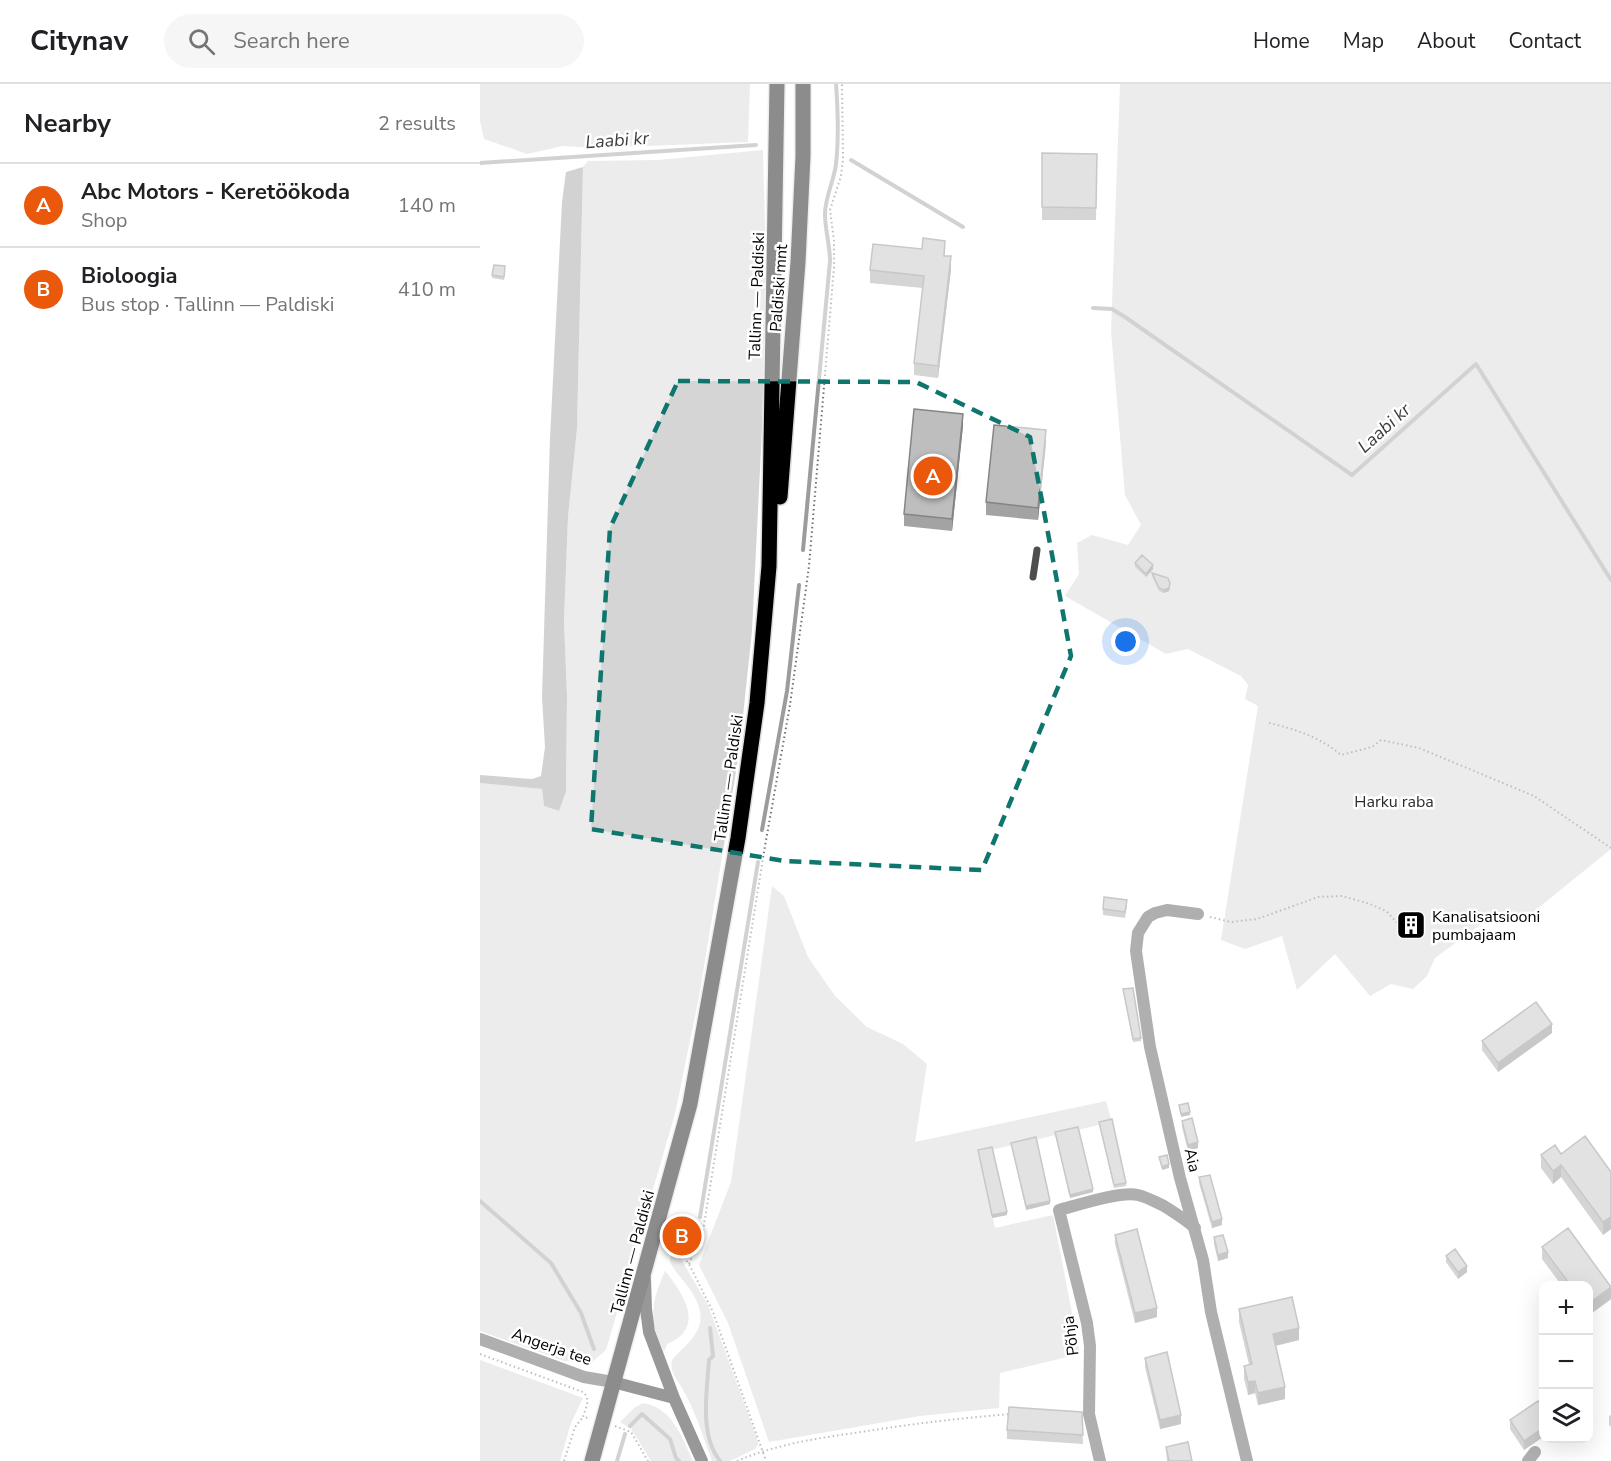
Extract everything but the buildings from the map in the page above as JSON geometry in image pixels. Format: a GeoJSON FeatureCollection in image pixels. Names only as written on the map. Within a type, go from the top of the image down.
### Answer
{"type":"FeatureCollection","features":[{"type":"Feature","properties":{"kind":"main road","name":"Paldiski mnt"},"geometry":{"type":"LineString","coordinates":[[770,566],[783,478],[798,262],[803,156],[803,84]]}},
{"type":"Feature","properties":{"kind":"main road","name":"Tallinn — Paldiski"},"geometry":{"type":"LineString","coordinates":[[592,1461],[645,1275],[690,1104],[738,838],[756,715],[770,566],[777,87]]}},
{"type":"Feature","properties":{"kind":"street","name":"Aia"},"geometry":{"type":"LineString","coordinates":[[1198,914],[1167,910],[1155,913],[1148,917],[1141,926],[1136,942],[1150,1047],[1180,1178],[1203,1260],[1211,1312],[1247,1461]]}},
{"type":"Feature","properties":{"kind":"street","name":"Põhja"},"geometry":{"type":"LineString","coordinates":[[1100,1461],[1089,1414],[1090,1346],[1087,1323],[1059,1210],[1118,1196],[1137,1195],[1176,1213],[1195,1228]]}},
{"type":"Feature","properties":{"kind":"street"},"geometry":{"type":"LineString","coordinates":[[645,1275],[649,1332],[674,1398],[702,1461]]}},
{"type":"Feature","properties":{"kind":"street","name":"Angerja tee"},"geometry":{"type":"LineString","coordinates":[[480,1339],[584,1377],[614,1382]]}},
{"type":"Feature","properties":{"kind":"street"},"geometry":{"type":"LineString","coordinates":[[614,1382],[674,1398]]}},
{"type":"Feature","properties":{"kind":"lane"},"geometry":{"type":"LineString","coordinates":[[1033,577],[1037,550]]}},
{"type":"Feature","properties":{"kind":"path"},"geometry":{"type":"LineString","coordinates":[[689,1264],[703,1231],[790,705],[809,566],[834,267],[834,241],[830,210],[841,176],[843,159],[842,84]]}},
{"type":"Feature","properties":{"kind":"path"},"geometry":{"type":"LineString","coordinates":[[1269,723],[1306,733],[1327,744],[1341,755],[1372,747],[1381,740],[1419,748],[1534,796],[1611,848]]}},
{"type":"Feature","properties":{"kind":"path"},"geometry":{"type":"LineString","coordinates":[[1198,914],[1232,922],[1257,919],[1318,897],[1342,896],[1370,903],[1386,911],[1407,933]]}},
{"type":"Feature","properties":{"kind":"path"},"geometry":{"type":"LineString","coordinates":[[703,1231],[684,1228],[679,1250],[689,1264],[713,1312],[766,1461]]}},
{"type":"Feature","properties":{"kind":"path"},"geometry":{"type":"LineString","coordinates":[[480,1354],[583,1392],[587,1396],[588,1402],[583,1416],[575,1427],[564,1461]]}},
{"type":"Feature","properties":{"kind":"path"},"geometry":{"type":"LineString","coordinates":[[737,1461],[763,1450],[807,1440],[913,1424],[1016,1413]]}},
{"type":"Feature","properties":{"kind":"path"},"geometry":{"type":"LineString","coordinates":[[583,1416],[631,1432],[648,1461]]}},
{"type":"Feature","properties":{"kind":"highlighted area"},"geometry":{"type":"Polygon","coordinates":[[[678,381],[916,382],[1030,437],[1071,656],[982,870],[785,861],[591,829],[610,528],[678,381]]]}},
{"type":"Feature","properties":{"kind":"green space"},"geometry":{"type":"Polygon","coordinates":[[[480,84],[750,84],[748,142],[596,148],[563,146],[527,154],[484,139],[480,121],[480,84]]]}},
{"type":"Feature","properties":{"kind":"green space","name":"Harku raba"},"geometry":{"type":"Polygon","coordinates":[[[1120,84],[1611,84],[1611,849],[1522,921],[1485,921],[1435,958],[1427,976],[1413,989],[1391,984],[1370,996],[1335,954],[1297,990],[1282,936],[1245,949],[1221,940],[1258,706],[1245,699],[1248,685],[1241,676],[1188,649],[1166,654],[1065,596],[1079,574],[1077,543],[1092,535],[1128,545],[1141,525],[1125,495],[1111,331],[1120,84]]]}},
{"type":"Feature","properties":{"kind":"green space"},"geometry":{"type":"Polygon","coordinates":[[[763,150],[766,265],[762,429],[752,631],[739,753],[699,997],[675,1114],[606,1350],[591,1363],[564,1361],[480,1331],[480,783],[542,789],[544,806],[559,811],[566,792],[567,696],[564,621],[568,517],[577,429],[583,167],[588,161],[658,160],[763,150]]]}},
{"type":"Feature","properties":{"kind":"green space"},"geometry":{"type":"Polygon","coordinates":[[[772,886],[784,896],[808,957],[835,996],[867,1027],[903,1044],[927,1064],[915,1142],[1106,1101],[1112,1122],[978,1153],[995,1228],[1053,1215],[1080,1354],[1000,1373],[999,1408],[920,1416],[769,1442],[728,1323],[699,1265],[731,1182],[772,886]]]}},
{"type":"Feature","properties":{"kind":"green space"},"geometry":{"type":"Polygon","coordinates":[[[674,1247],[708,1305],[757,1438],[758,1445],[755,1449],[730,1461],[712,1461],[692,1407],[672,1368],[672,1360],[692,1338],[700,1323],[700,1312],[693,1293],[671,1265],[670,1258],[674,1247]]]}},
{"type":"Feature","properties":{"kind":"green space"},"geometry":{"type":"Polygon","coordinates":[[[665,1271],[684,1300],[689,1320],[686,1329],[679,1337],[667,1344],[664,1352],[655,1330],[653,1312],[654,1302],[665,1271]]]}},
{"type":"Feature","properties":{"kind":"green space"},"geometry":{"type":"Polygon","coordinates":[[[480,1360],[583,1398],[571,1423],[560,1461],[480,1461],[480,1360]]]}},
{"type":"Feature","properties":{"kind":"green space"},"geometry":{"type":"Polygon","coordinates":[[[643,1403],[653,1406],[669,1417],[680,1433],[693,1461],[651,1461],[631,1429],[620,1422],[634,1408],[643,1403]]]}},
{"type":"Feature","properties":{"kind":"shaded area"},"geometry":{"type":"Polygon","coordinates":[[[583,167],[577,429],[568,517],[564,621],[567,696],[566,792],[559,811],[544,806],[542,789],[480,783],[480,775],[532,779],[541,776],[545,747],[542,697],[550,438],[562,202],[566,172],[583,167]]]}},
{"type":"Feature","properties":{"kind":"waterway"},"geometry":{"type":"LineString","coordinates":[[803,550],[830,261],[825,214],[837,154],[836,84]]}},
{"type":"Feature","properties":{"kind":"waterway","name":"Laabi kr"},"geometry":{"type":"LineString","coordinates":[[480,163],[756,145]]}},
{"type":"Feature","properties":{"kind":"waterway"},"geometry":{"type":"LineString","coordinates":[[851,160],[963,227]]}},
{"type":"Feature","properties":{"kind":"waterway","name":"Laabi kr"},"geometry":{"type":"LineString","coordinates":[[1093,308],[1112,309],[1125,317],[1352,475],[1476,364],[1611,580]]}},
{"type":"Feature","properties":{"kind":"waterway"},"geometry":{"type":"LineString","coordinates":[[762,830],[787,691],[799,585]]}},
{"type":"Feature","properties":{"kind":"waterway"},"geometry":{"type":"LineString","coordinates":[[700,1217],[758,862]]}},
{"type":"Feature","properties":{"kind":"waterway"},"geometry":{"type":"LineString","coordinates":[[480,1201],[551,1263],[581,1313],[594,1349]]}},
{"type":"Feature","properties":{"kind":"waterway"},"geometry":{"type":"LineString","coordinates":[[710,1328],[713,1356],[709,1360],[706,1399],[707,1426],[713,1450],[720,1461]]}},
{"type":"Feature","properties":{"kind":"waterway"},"geometry":{"type":"LineString","coordinates":[[630,1426],[642,1414],[670,1439],[679,1461]]}},
{"type":"Feature","properties":{"kind":"waterway"},"geometry":{"type":"LineString","coordinates":[[617,1461],[625,1434]]}},
{"type":"Feature","properties":{"kind":"place","name":"Abc Motors - Keretöökoda"},"geometry":{"type":"Point","coordinates":[933,476]}},
{"type":"Feature","properties":{"kind":"place","name":"Kanalisatsiooni pumbajaam"},"geometry":{"type":"Point","coordinates":[1411,925]}},
{"type":"Feature","properties":{"kind":"place","name":"Bioloogia"},"geometry":{"type":"Point","coordinates":[682,1236]}}]}
